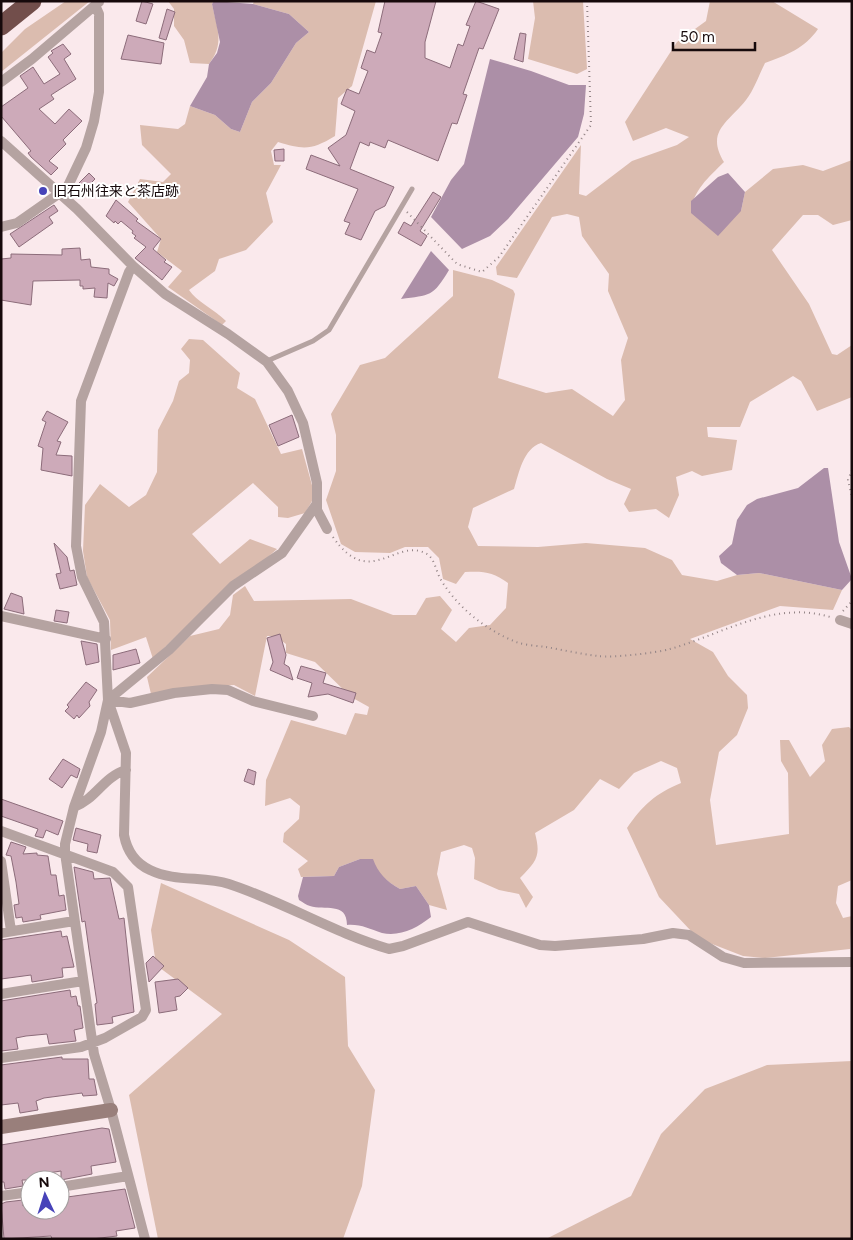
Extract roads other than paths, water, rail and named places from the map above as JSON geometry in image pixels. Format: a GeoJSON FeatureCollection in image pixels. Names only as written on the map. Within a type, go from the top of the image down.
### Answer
{"type":"FeatureCollection","features":[{"type":"Feature","properties":{"kind":"highway"},"geometry":{"type":"LineString","coordinates":[[1,26],[32,1]]}},
{"type":"Feature","properties":{"kind":"street"},"geometry":{"type":"LineString","coordinates":[[1,82],[32,59],[98,3]]}},
{"type":"Feature","properties":{"kind":"street"},"geometry":{"type":"LineString","coordinates":[[1,227],[17,223],[67,188],[86,148],[94,121],[99,92],[100,14],[98,3]]}},
{"type":"Feature","properties":{"kind":"street"},"geometry":{"type":"LineString","coordinates":[[1,141],[59,192],[133,266],[165,294],[228,334],[266,362],[288,391],[303,423],[317,483],[316,505],[327,529]]}},
{"type":"Feature","properties":{"kind":"street"},"geometry":{"type":"LineString","coordinates":[[133,266],[81,401],[76,546],[82,577],[104,622],[108,700],[101,732],[74,807],[65,844],[65,853],[92,1043],[128,1176],[144,1226],[143,1238]]}},
{"type":"Feature","properties":{"kind":"street"},"geometry":{"type":"LineString","coordinates":[[108,700],[169,650],[233,586],[282,553],[316,505]]}},
{"type":"Feature","properties":{"kind":"street"},"geometry":{"type":"LineString","coordinates":[[1,616],[106,639]]}},
{"type":"Feature","properties":{"kind":"street"},"geometry":{"type":"LineString","coordinates":[[840,620],[852,624]]}},
{"type":"Feature","properties":{"kind":"street"},"geometry":{"type":"LineString","coordinates":[[108,700],[130,703],[174,694],[212,689],[228,690],[253,701],[314,716]]}},
{"type":"Feature","properties":{"kind":"street"},"geometry":{"type":"LineString","coordinates":[[108,700],[125,745],[124,835],[130,853],[143,866],[163,875],[228,884],[389,949],[403,946],[468,922],[540,945],[555,946],[643,939],[673,933],[689,934],[724,957],[744,963],[852,962]]}},
{"type":"Feature","properties":{"kind":"street"},"geometry":{"type":"LineString","coordinates":[[74,807],[83,804],[114,774],[126,770]]}},
{"type":"Feature","properties":{"kind":"street"},"geometry":{"type":"LineString","coordinates":[[1,831],[113,872],[128,887],[146,1010],[142,1017],[92,1043],[1,1058]]}},
{"type":"Feature","properties":{"kind":"street"},"geometry":{"type":"LineString","coordinates":[[1,861],[6,932],[74,921]]}},
{"type":"Feature","properties":{"kind":"street"},"geometry":{"type":"LineString","coordinates":[[1,994],[83,981]]}},
{"type":"Feature","properties":{"kind":"street"},"geometry":{"type":"LineString","coordinates":[[1,1127],[111,1110]]}},
{"type":"Feature","properties":{"kind":"street"},"geometry":{"type":"LineString","coordinates":[[70,1185],[128,1176]]}},
{"type":"Feature","properties":{"kind":"street"},"geometry":{"type":"LineString","coordinates":[[1,1196],[20,1193]]}},
{"type":"Feature","properties":{"kind":"lane"},"geometry":{"type":"LineString","coordinates":[[266,362],[313,341],[329,330],[400,204],[412,188]]}},
{"type":"Feature","properties":{"kind":"place","name":"旧石州往来と茶店跡"},"geometry":{"type":"Point","coordinates":[43,191]}}]}
